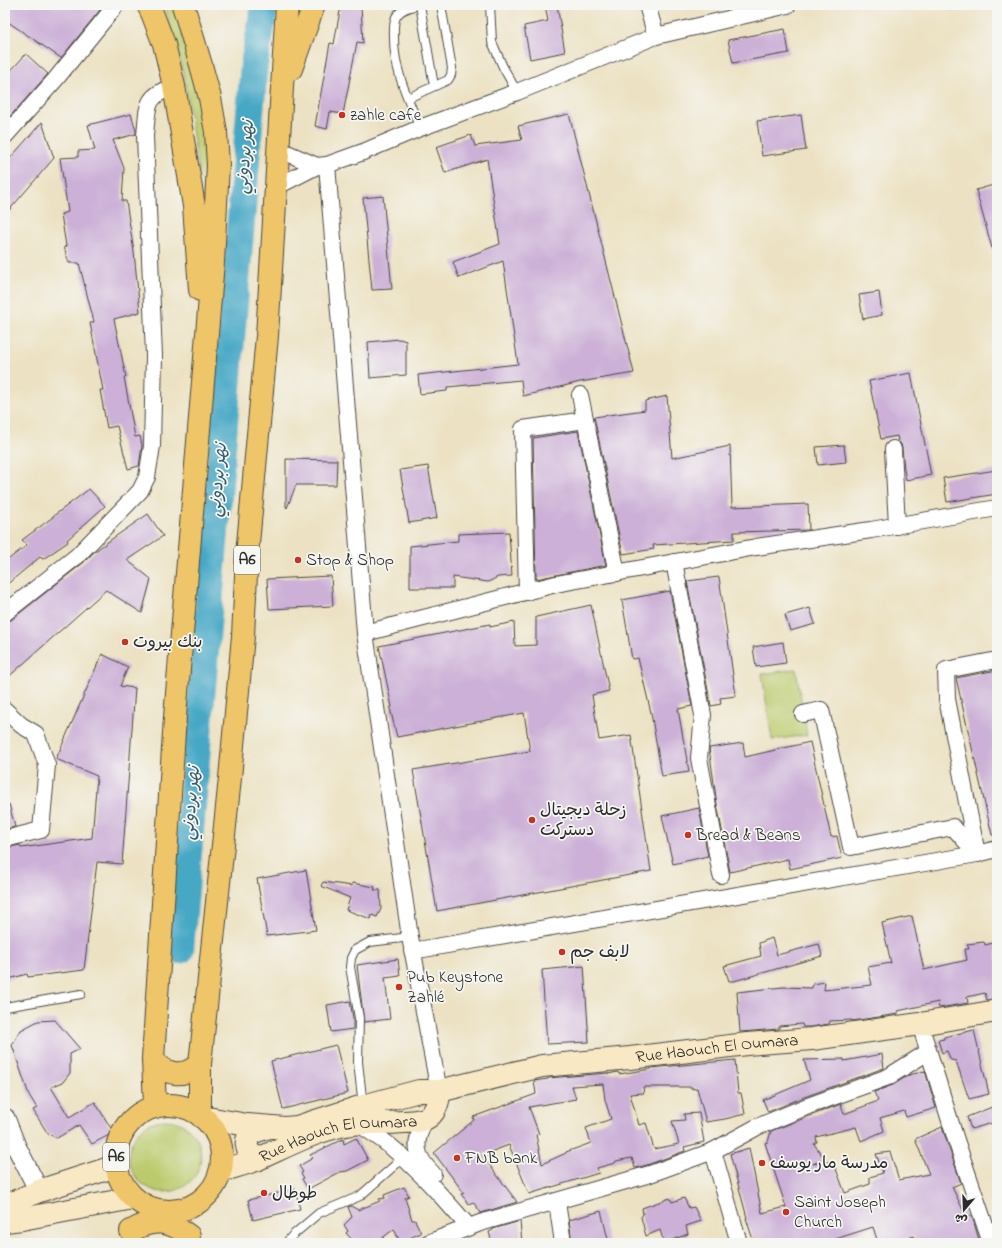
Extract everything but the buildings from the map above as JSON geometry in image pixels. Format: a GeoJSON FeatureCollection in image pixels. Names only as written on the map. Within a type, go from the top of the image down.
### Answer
{"type":"FeatureCollection","features":[{"type":"Feature","properties":{"kind":"highway"},"geometry":{"type":"LineString","coordinates":[[148,5],[164,44],[174,86],[194,206],[200,302],[207,329]]}},
{"type":"Feature","properties":{"kind":"highway"},"geometry":{"type":"LineString","coordinates":[[155,1107],[153,1059],[175,717],[213,262],[218,165],[216,132],[210,98],[184,5]]}},
{"type":"Feature","properties":{"kind":"highway","name":"A6"},"geometry":{"type":"LineString","coordinates":[[201,1116],[200,1064],[230,778],[242,636],[247,555],[266,336],[288,5]]}},
{"type":"Feature","properties":{"kind":"highway"},"geometry":{"type":"LineString","coordinates":[[281,117],[289,76],[314,5]]}},
{"type":"Feature","properties":{"kind":"highway"},"geometry":{"type":"LineString","coordinates":[[153,1059],[161,1068],[173,1073],[188,1072],[200,1064]]}},
{"type":"Feature","properties":{"kind":"highway","name":"A6"},"geometry":{"type":"LineString","coordinates":[[170,1105],[186,1108],[201,1116],[218,1134],[222,1160],[221,1171],[217,1182],[210,1192],[202,1200],[192,1206],[174,1212],[155,1210],[136,1200],[122,1184],[116,1166],[118,1141],[124,1129],[132,1120],[143,1112],[155,1107],[170,1105]]}},
{"type":"Feature","properties":{"kind":"highway"},"geometry":{"type":"LineString","coordinates":[[130,1237],[136,1200]]}},
{"type":"Feature","properties":{"kind":"highway"},"geometry":{"type":"LineString","coordinates":[[189,1239],[192,1206]]}},
{"type":"Feature","properties":{"kind":"highway"},"geometry":{"type":"LineString","coordinates":[[130,1237],[140,1226],[161,1222],[171,1224],[181,1229],[189,1239]]}},
{"type":"Feature","properties":{"kind":"main road","name":"Rue Haouch El Oumara"},"geometry":{"type":"LineString","coordinates":[[221,1171],[256,1160],[360,1114],[419,1090],[439,1090],[542,1066],[630,1058],[747,1044],[812,1039],[920,1024],[997,1011]]}},
{"type":"Feature","properties":{"kind":"main road","name":"Rue Haouch El Oumara"},"geometry":{"type":"LineString","coordinates":[[201,1116],[269,1128],[297,1127],[360,1114],[391,1123],[412,1122],[426,1119],[431,1115],[438,1104],[439,1090]]}},
{"type":"Feature","properties":{"kind":"main road"},"geometry":{"type":"LineString","coordinates":[[256,1160],[249,1152],[246,1144],[247,1140],[252,1133],[269,1128]]}},
{"type":"Feature","properties":{"kind":"main road"},"geometry":{"type":"LineString","coordinates":[[5,1206],[39,1191],[116,1166]]}},
{"type":"Feature","properties":{"kind":"main road"},"geometry":{"type":"LineString","coordinates":[[5,1220],[22,1219],[136,1200]]}},
{"type":"Feature","properties":{"kind":"street"},"geometry":{"type":"LineString","coordinates":[[5,136],[55,80],[116,5]]}},
{"type":"Feature","properties":{"kind":"street"},"geometry":{"type":"LineString","coordinates":[[647,5],[656,36]]}},
{"type":"Feature","properties":{"kind":"street"},"geometry":{"type":"LineString","coordinates":[[276,187],[322,165],[363,152],[420,128],[517,92],[656,36],[788,5]]}},
{"type":"Feature","properties":{"kind":"street"},"geometry":{"type":"LineString","coordinates":[[5,613],[77,556],[140,491],[147,477],[152,446],[154,356],[145,136],[150,101],[155,94],[174,86]]}},
{"type":"Feature","properties":{"kind":"street"},"geometry":{"type":"LineString","coordinates":[[278,150],[322,165]]}},
{"type":"Feature","properties":{"kind":"street"},"geometry":{"type":"LineString","coordinates":[[322,165],[365,633],[411,944],[439,1090]]}},
{"type":"Feature","properties":{"kind":"street"},"geometry":{"type":"LineString","coordinates":[[580,394],[617,573]]}},
{"type":"Feature","properties":{"kind":"street"},"geometry":{"type":"LineString","coordinates":[[527,592],[523,429],[585,420]]}},
{"type":"Feature","properties":{"kind":"street"},"geometry":{"type":"LineString","coordinates":[[893,449],[897,526]]}},
{"type":"Feature","properties":{"kind":"street"},"geometry":{"type":"LineString","coordinates":[[365,633],[556,584],[756,547],[996,511]]}},
{"type":"Feature","properties":{"kind":"street"},"geometry":{"type":"LineString","coordinates":[[674,562],[703,716],[699,758],[721,875]]}},
{"type":"Feature","properties":{"kind":"street"},"geometry":{"type":"LineString","coordinates":[[977,854],[947,699],[946,670],[997,660]]}},
{"type":"Feature","properties":{"kind":"street"},"geometry":{"type":"LineString","coordinates":[[5,710],[22,725],[36,734],[46,765],[41,830],[5,839]]}},
{"type":"Feature","properties":{"kind":"street"},"geometry":{"type":"LineString","coordinates":[[803,714],[821,710],[851,847],[953,827],[977,854]]}},
{"type":"Feature","properties":{"kind":"street"},"geometry":{"type":"LineString","coordinates":[[411,944],[977,854],[997,849]]}},
{"type":"Feature","properties":{"kind":"street"},"geometry":{"type":"LineString","coordinates":[[920,1024],[956,1140],[992,1243]]}},
{"type":"Feature","properties":{"kind":"street"},"geometry":{"type":"LineString","coordinates":[[428,1243],[474,1225],[650,1174],[713,1151],[764,1124],[808,1106],[888,1077],[928,1052]]}},
{"type":"Feature","properties":{"kind":"street"},"geometry":{"type":"LineString","coordinates":[[360,1114],[377,1136],[421,1174],[474,1225]]}},
{"type":"Feature","properties":{"kind":"street"},"geometry":{"type":"LineString","coordinates":[[5,1118],[16,1146],[39,1191]]}},
{"type":"Feature","properties":{"kind":"street"},"geometry":{"type":"LineString","coordinates":[[426,1119],[420,1130],[417,1142],[418,1154],[422,1162],[474,1225]]}},
{"type":"Feature","properties":{"kind":"street"},"geometry":{"type":"LineString","coordinates":[[401,1156],[417,1142]]}},
{"type":"Feature","properties":{"kind":"street"},"geometry":{"type":"LineString","coordinates":[[713,1151],[739,1243]]}},
{"type":"Feature","properties":{"kind":"street"},"geometry":{"type":"LineString","coordinates":[[557,1202],[563,1243]]}},
{"type":"Feature","properties":{"kind":"lane"},"geometry":{"type":"LineString","coordinates":[[420,128],[400,78],[394,51],[394,29],[396,17],[404,9],[419,5],[434,86]]}},
{"type":"Feature","properties":{"kind":"lane"},"geometry":{"type":"LineString","coordinates":[[408,98],[450,78],[452,72],[441,5]]}},
{"type":"Feature","properties":{"kind":"lane"},"geometry":{"type":"LineString","coordinates":[[490,5],[492,42],[503,67],[517,92]]}},
{"type":"Feature","properties":{"kind":"lane"},"geometry":{"type":"LineString","coordinates":[[360,1114],[358,1062],[359,1018],[350,967],[351,958],[355,950],[370,942],[411,944]]}},
{"type":"Feature","properties":{"kind":"lane"},"geometry":{"type":"LineString","coordinates":[[5,1007],[81,994]]}},
{"type":"Feature","properties":{"kind":"lane"},"geometry":{"type":"LineString","coordinates":[[286,1243],[318,1213],[360,1196],[401,1156]]}},
{"type":"Feature","properties":{"kind":"green space"},"geometry":{"type":"Polygon","coordinates":[[[164,5],[172,5],[178,18],[202,111],[205,143],[204,207],[183,71],[164,5]]]}},
{"type":"Feature","properties":{"kind":"green space"},"geometry":{"type":"Polygon","coordinates":[[[796,669],[807,735],[772,740],[762,674],[796,669]]]}},
{"type":"Feature","properties":{"kind":"green space"},"geometry":{"type":"Polygon","coordinates":[[[165,1120],[185,1126],[195,1136],[201,1156],[195,1176],[185,1186],[165,1192],[145,1186],[135,1176],[129,1156],[135,1136],[145,1126],[165,1120]]]}},
{"type":"Feature","properties":{"kind":"waterway","name":"نهر بردوني"},"geometry":{"type":"LineString","coordinates":[[180,950],[254,65],[264,10]]}},
{"type":"Feature","properties":{"kind":"place","name":"zahle cafe"},"geometry":{"type":"Point","coordinates":[342,115]}},
{"type":"Feature","properties":{"kind":"place","name":"Stop & Shop"},"geometry":{"type":"Point","coordinates":[298,560]}},
{"type":"Feature","properties":{"kind":"place","name":"بنك بيروت"},"geometry":{"type":"Point","coordinates":[125,642]}},
{"type":"Feature","properties":{"kind":"place","name":"زحلة ديجيتال دستركت"},"geometry":{"type":"Point","coordinates":[532,820]}},
{"type":"Feature","properties":{"kind":"place","name":"Bread & Beans"},"geometry":{"type":"Point","coordinates":[688,835]}},
{"type":"Feature","properties":{"kind":"place","name":"لابف جم"},"geometry":{"type":"Point","coordinates":[562,952]}},
{"type":"Feature","properties":{"kind":"place","name":"Pub Keystone Zahlé"},"geometry":{"type":"Point","coordinates":[399,987]}},
{"type":"Feature","properties":{"kind":"place","name":"FNB bank"},"geometry":{"type":"Point","coordinates":[457,1158]}},
{"type":"Feature","properties":{"kind":"place","name":"مدرسة مار يوسف"},"geometry":{"type":"Point","coordinates":[762,1163]}},
{"type":"Feature","properties":{"kind":"place","name":"طوطال"},"geometry":{"type":"Point","coordinates":[264,1193]}},
{"type":"Feature","properties":{"kind":"place","name":"Saint Joseph Church"},"geometry":{"type":"Point","coordinates":[786,1212]}}]}
